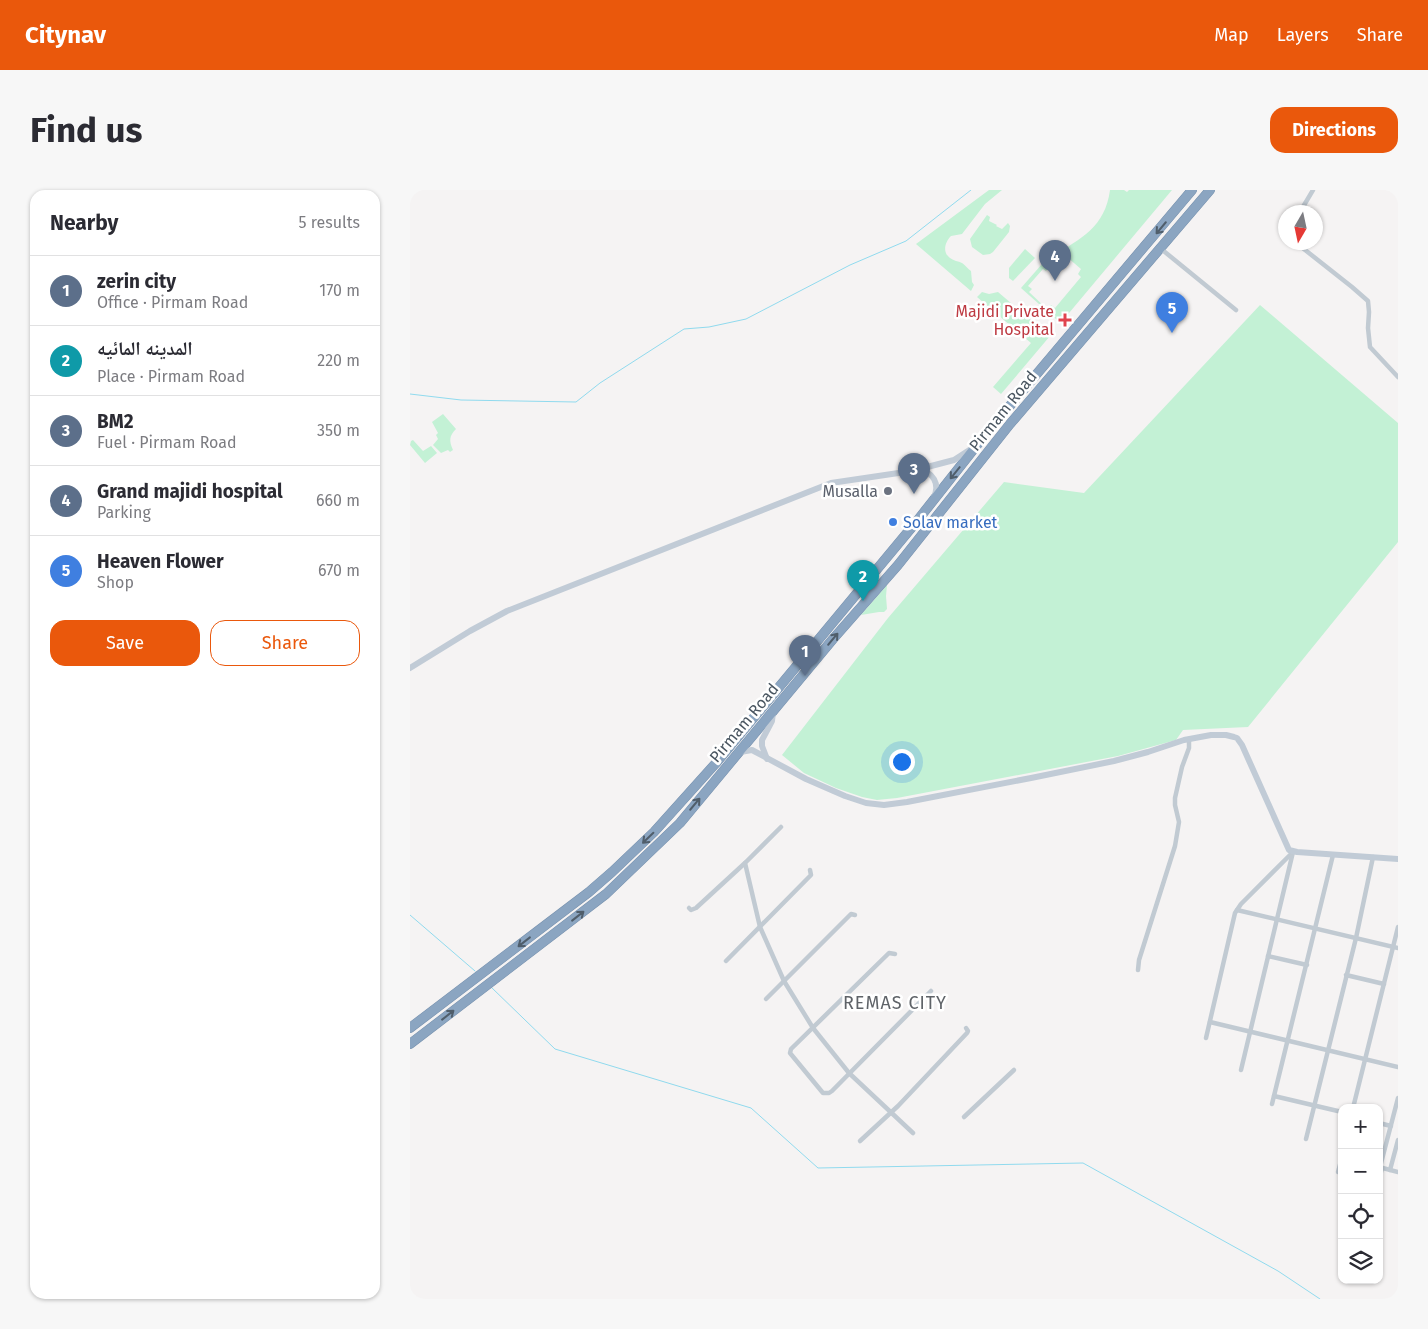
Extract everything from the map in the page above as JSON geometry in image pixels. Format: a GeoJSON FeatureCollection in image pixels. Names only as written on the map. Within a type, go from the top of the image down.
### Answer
{"type":"FeatureCollection","features":[{"type":"Feature","properties":{"kind":"highway","name":"Pirmam Road"},"geometry":{"type":"LineString","coordinates":[[410,1028],[588,892],[612,872],[670,815],[716,763],[981,440],[1192,190]]}},
{"type":"Feature","properties":{"kind":"highway","name":"Pirmam Road"},"geometry":{"type":"LineString","coordinates":[[410,1044],[606,894],[680,823],[833,639],[879,587],[1010,424],[1210,190]]}},
{"type":"Feature","properties":{"kind":"highway"},"geometry":{"type":"LineString","coordinates":[[1045,364],[1054,372]]}},
{"type":"Feature","properties":{"kind":"highway"},"geometry":{"type":"LineString","coordinates":[[866,582],[879,587]]}},
{"type":"Feature","properties":{"kind":"street"},"geometry":{"type":"LineString","coordinates":[[1304,205],[1313,190]]}},
{"type":"Feature","properties":{"kind":"street"},"geometry":{"type":"LineString","coordinates":[[1160,248],[1236,310]]}},
{"type":"Feature","properties":{"kind":"street"},"geometry":{"type":"LineString","coordinates":[[1305,250],[1368,301],[1370,347],[1398,377]]}},
{"type":"Feature","properties":{"kind":"street"},"geometry":{"type":"LineString","coordinates":[[912,471],[954,460],[981,440]]}},
{"type":"Feature","properties":{"kind":"street"},"geometry":{"type":"LineString","coordinates":[[410,668],[470,630],[507,611],[830,483],[922,470],[932,476],[937,487],[931,503]]}},
{"type":"Feature","properties":{"kind":"street"},"geometry":{"type":"LineString","coordinates":[[767,759],[762,746],[762,740],[772,721],[773,712]]}},
{"type":"Feature","properties":{"kind":"street"},"geometry":{"type":"LineString","coordinates":[[739,752],[752,750],[806,779],[845,796],[866,803],[884,805],[1114,761],[1189,739],[1222,734],[1237,738],[1242,745],[1289,850],[1293,852],[1398,859]]}},
{"type":"Feature","properties":{"kind":"street"},"geometry":{"type":"LineString","coordinates":[[1138,970],[1139,960],[1179,828],[1175,798],[1182,767],[1189,748],[1189,739]]}},
{"type":"Feature","properties":{"kind":"street"},"geometry":{"type":"LineString","coordinates":[[689,908],[691,910],[696,908],[781,827]]}},
{"type":"Feature","properties":{"kind":"street"},"geometry":{"type":"LineString","coordinates":[[1206,1038],[1237,910],[1293,852]]}},
{"type":"Feature","properties":{"kind":"street"},"geometry":{"type":"LineString","coordinates":[[1241,1070],[1293,852]]}},
{"type":"Feature","properties":{"kind":"street"},"geometry":{"type":"LineString","coordinates":[[1272,1104],[1333,855]]}},
{"type":"Feature","properties":{"kind":"street"},"geometry":{"type":"LineString","coordinates":[[1306,1139],[1356,938],[1373,857]]}},
{"type":"Feature","properties":{"kind":"street"},"geometry":{"type":"LineString","coordinates":[[745,863],[760,927],[784,980],[813,1028],[850,1073],[914,1133]]}},
{"type":"Feature","properties":{"kind":"street"},"geometry":{"type":"LineString","coordinates":[[726,961],[811,875],[810,870]]}},
{"type":"Feature","properties":{"kind":"street"},"geometry":{"type":"LineString","coordinates":[[1237,910],[1396,948]]}},
{"type":"Feature","properties":{"kind":"street"},"geometry":{"type":"LineString","coordinates":[[766,999],[851,914],[855,915]]}},
{"type":"Feature","properties":{"kind":"street"},"geometry":{"type":"LineString","coordinates":[[1354,1104],[1384,984],[1396,948],[1398,927]]}},
{"type":"Feature","properties":{"kind":"street"},"geometry":{"type":"LineString","coordinates":[[895,954],[888,953],[791,1049],[790,1053],[823,1093],[829,1094],[931,991]]}},
{"type":"Feature","properties":{"kind":"street"},"geometry":{"type":"LineString","coordinates":[[1268,956],[1307,965]]}},
{"type":"Feature","properties":{"kind":"street"},"geometry":{"type":"LineString","coordinates":[[1346,975],[1384,984]]}},
{"type":"Feature","properties":{"kind":"street"},"geometry":{"type":"LineString","coordinates":[[1210,1022],[1398,1067]]}},
{"type":"Feature","properties":{"kind":"street"},"geometry":{"type":"LineString","coordinates":[[860,1141],[891,1112],[967,1033],[966,1028]]}},
{"type":"Feature","properties":{"kind":"street"},"geometry":{"type":"LineString","coordinates":[[964,1117],[1014,1070]]}},
{"type":"Feature","properties":{"kind":"street"},"geometry":{"type":"LineString","coordinates":[[1274,1096],[1338,1111]]}},
{"type":"Feature","properties":{"kind":"street"},"geometry":{"type":"LineString","coordinates":[[1383,1159],[1398,1098]]}},
{"type":"Feature","properties":{"kind":"street"},"geometry":{"type":"LineString","coordinates":[[1383,1124],[1391,1126]]}},
{"type":"Feature","properties":{"kind":"street"},"geometry":{"type":"LineString","coordinates":[[1390,1170],[1398,1140]]}},
{"type":"Feature","properties":{"kind":"street"},"geometry":{"type":"LineString","coordinates":[[1383,1168],[1398,1172]]}},
{"type":"Feature","properties":{"kind":"green space"},"geometry":{"type":"Polygon","coordinates":[[[989,190],[1002,190],[985,204],[962,234],[951,236],[945,247],[946,253],[950,258],[962,263],[971,271],[974,285],[971,291],[916,244],[989,190]]]}},
{"type":"Feature","properties":{"kind":"green space"},"geometry":{"type":"Polygon","coordinates":[[[1110,190],[1124,190],[1127,192],[1129,190],[1172,190],[1064,319],[1061,316],[1057,320],[1021,288],[1042,264],[1048,268],[1046,271],[1043,269],[1028,286],[1032,289],[1029,292],[1047,309],[1051,305],[1055,308],[1081,277],[1078,274],[1081,269],[1067,257],[1053,262],[1051,257],[1090,231],[1103,214],[1110,190]]]}},
{"type":"Feature","properties":{"kind":"green space"},"geometry":{"type":"Polygon","coordinates":[[[987,215],[990,217],[989,221],[1002,229],[1008,223],[1010,226],[1009,232],[993,252],[983,255],[972,247],[970,239],[987,215]]]}},
{"type":"Feature","properties":{"kind":"green space"},"geometry":{"type":"Polygon","coordinates":[[[1025,249],[1035,258],[1013,281],[1009,278],[1009,268],[1025,249]]]}},
{"type":"Feature","properties":{"kind":"green space"},"geometry":{"type":"Polygon","coordinates":[[[982,292],[989,294],[998,292],[1050,336],[1001,394],[993,387],[1031,343],[977,297],[982,292]]]}},
{"type":"Feature","properties":{"kind":"green space"},"geometry":{"type":"Polygon","coordinates":[[[1260,305],[1398,423],[1398,542],[1248,727],[1183,730],[1176,740],[1118,756],[897,798],[877,800],[836,788],[804,773],[782,755],[888,618],[1004,482],[1084,493],[1260,305]]]}},
{"type":"Feature","properties":{"kind":"green space"},"geometry":{"type":"Polygon","coordinates":[[[443,414],[456,429],[450,439],[453,450],[441,453],[433,445],[438,439],[436,435],[438,433],[432,422],[443,414]]]}},
{"type":"Feature","properties":{"kind":"green space"},"geometry":{"type":"Polygon","coordinates":[[[413,440],[423,451],[431,446],[437,453],[425,463],[410,445],[413,440]]]}},
{"type":"Feature","properties":{"kind":"green space"},"geometry":{"type":"Polygon","coordinates":[[[887,585],[887,609],[884,612],[861,615],[887,585]]]}},
{"type":"Feature","properties":{"kind":"waterway"},"geometry":{"type":"LineString","coordinates":[[410,394],[461,400],[576,402],[600,383],[684,329],[709,327],[746,319],[850,265],[906,241],[971,190]]}},
{"type":"Feature","properties":{"kind":"waterway"},"geometry":{"type":"LineString","coordinates":[[410,915],[475,971]]}},
{"type":"Feature","properties":{"kind":"waterway"},"geometry":{"type":"LineString","coordinates":[[491,987],[555,1049],[751,1108],[818,1168],[1083,1163],[1278,1271],[1320,1299]]}},
{"type":"Feature","properties":{"kind":"place","name":"Grand majidi hospital"},"geometry":{"type":"Point","coordinates":[1055,281]}},
{"type":"Feature","properties":{"kind":"place","name":"Majidi Private Hospital"},"geometry":{"type":"Point","coordinates":[1065,320]}},
{"type":"Feature","properties":{"kind":"place","name":"Heaven Flower"},"geometry":{"type":"Point","coordinates":[1172,333]}},
{"type":"Feature","properties":{"kind":"place","name":"Musalla"},"geometry":{"type":"Point","coordinates":[888,491]}},
{"type":"Feature","properties":{"kind":"place","name":"BM2"},"geometry":{"type":"Point","coordinates":[914,494]}},
{"type":"Feature","properties":{"kind":"place","name":"Solav market"},"geometry":{"type":"Point","coordinates":[893,522]}},
{"type":"Feature","properties":{"kind":"place","name":"المدينه المائيه"},"geometry":{"type":"Point","coordinates":[863,601]}},
{"type":"Feature","properties":{"kind":"place","name":"zerin city"},"geometry":{"type":"Point","coordinates":[805,676]}},
{"type":"Feature","properties":{"kind":"district","name":"REMAS CITY"},"geometry":{"type":"Point","coordinates":[895,1003]}}]}
